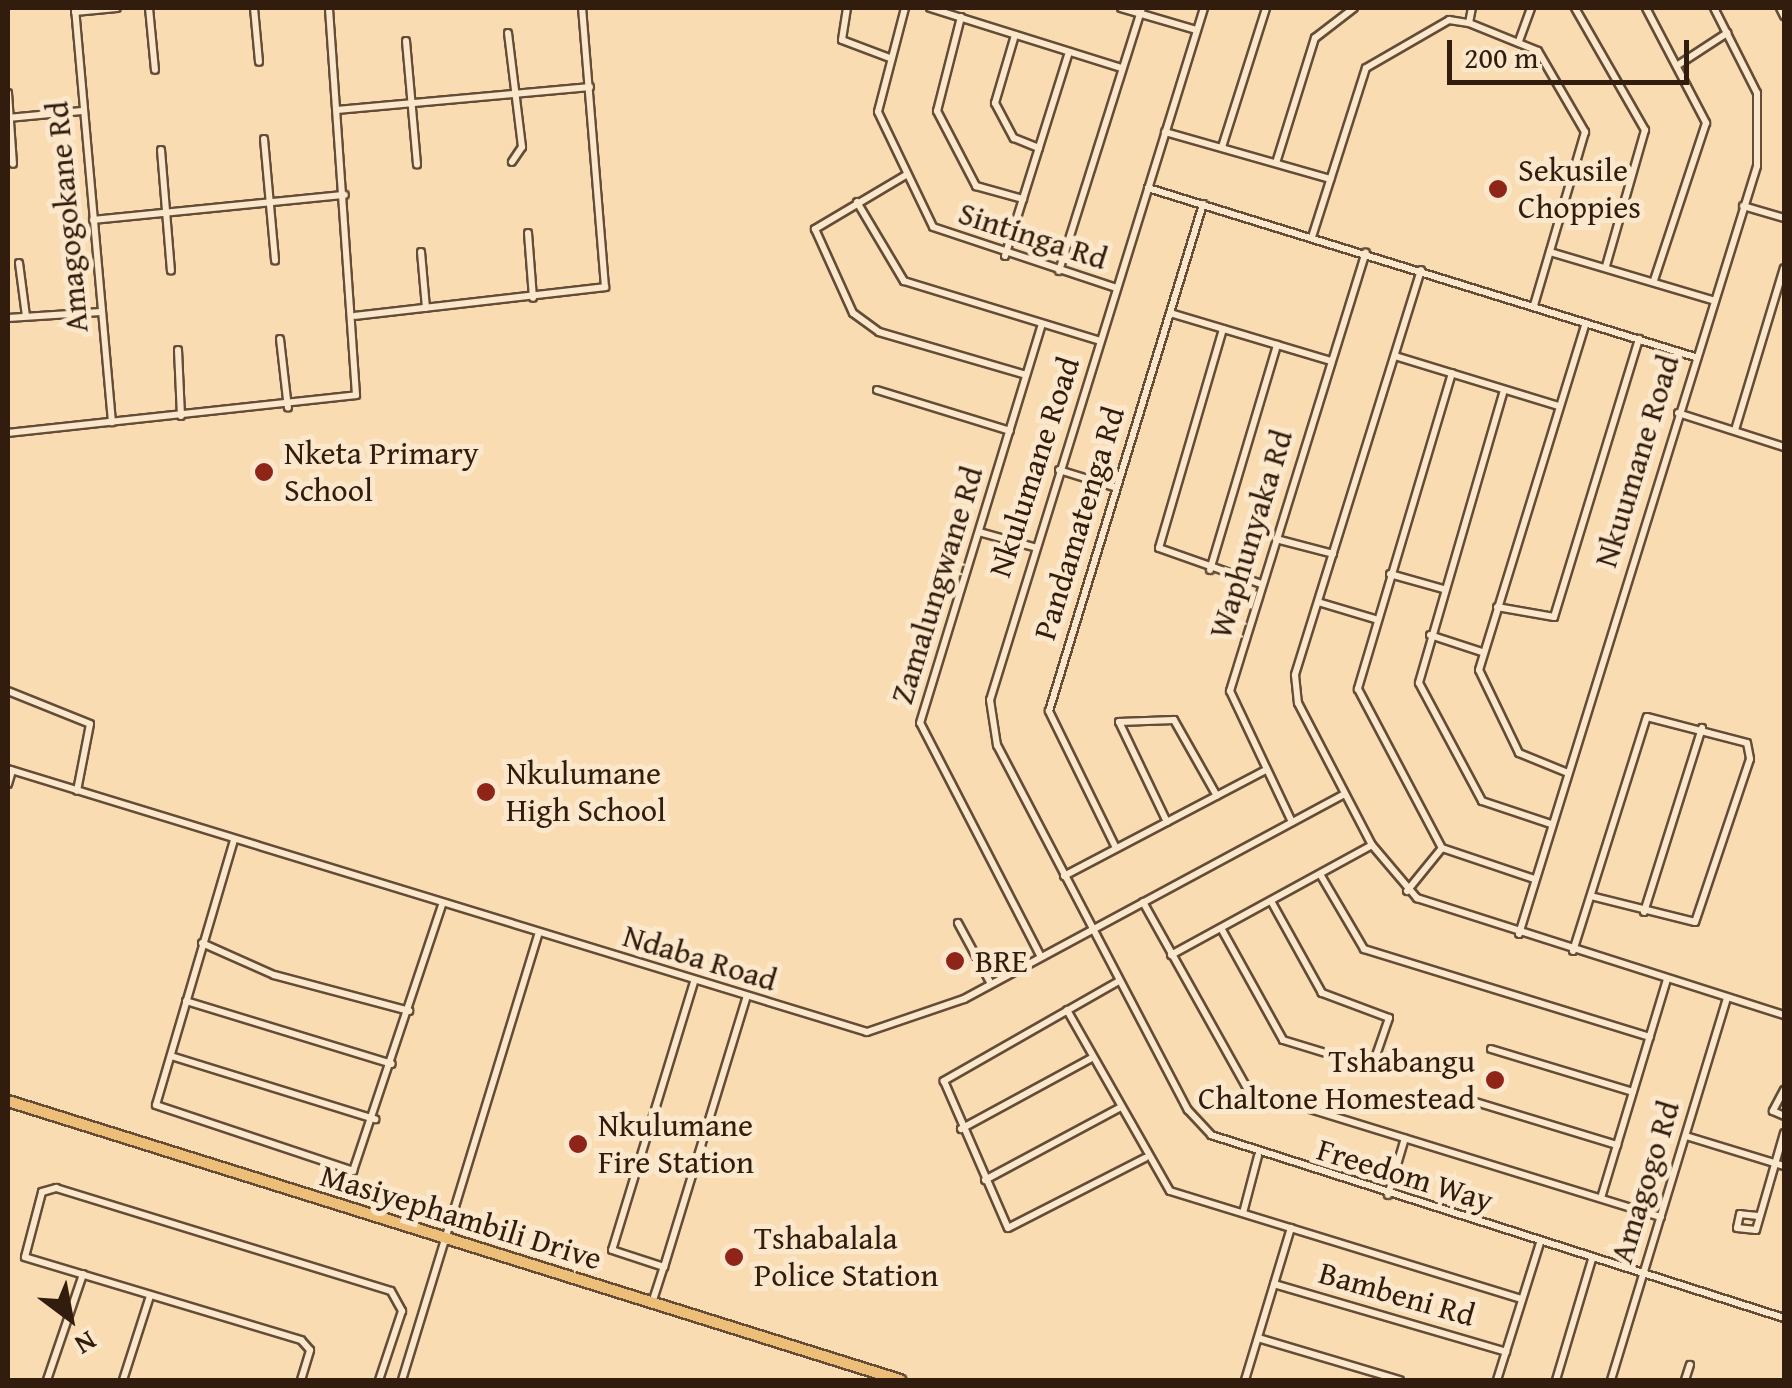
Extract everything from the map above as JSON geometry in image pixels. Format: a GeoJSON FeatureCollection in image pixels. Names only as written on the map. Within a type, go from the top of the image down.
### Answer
{"type":"FeatureCollection","features":[{"type":"Feature","properties":{"kind":"main road","name":"Masiyephambili Drive"},"geometry":{"type":"LineString","coordinates":[[8,1101],[900,1380]]}},
{"type":"Feature","properties":{"kind":"street"},"geometry":{"type":"LineString","coordinates":[[75,10],[117,8]]}},
{"type":"Feature","properties":{"kind":"street"},"geometry":{"type":"LineString","coordinates":[[149,8],[155,70]]}},
{"type":"Feature","properties":{"kind":"street"},"geometry":{"type":"LineString","coordinates":[[254,8],[259,62]]}},
{"type":"Feature","properties":{"kind":"street"},"geometry":{"type":"LineString","coordinates":[[8,433],[288,408],[356,396],[355,316],[329,8]]}},
{"type":"Feature","properties":{"kind":"street"},"geometry":{"type":"LineString","coordinates":[[355,316],[598,292],[606,283],[582,8]]}},
{"type":"Feature","properties":{"kind":"street"},"geometry":{"type":"LineString","coordinates":[[847,8],[842,40],[890,58]]}},
{"type":"Feature","properties":{"kind":"street","name":"Sintinga Rd"},"geometry":{"type":"LineString","coordinates":[[906,8],[878,112],[937,232],[1116,288]]}},
{"type":"Feature","properties":{"kind":"street"},"geometry":{"type":"LineString","coordinates":[[930,8],[1122,68]]}},
{"type":"Feature","properties":{"kind":"street"},"geometry":{"type":"LineString","coordinates":[[1121,8],[1196,30]]}},
{"type":"Feature","properties":{"kind":"street","name":"Nkulumane Road"},"geometry":{"type":"LineString","coordinates":[[1092,929],[989,722],[1034,547],[1204,8]]}},
{"type":"Feature","properties":{"kind":"street"},"geometry":{"type":"LineString","coordinates":[[1222,147],[1266,8]]}},
{"type":"Feature","properties":{"kind":"street"},"geometry":{"type":"LineString","coordinates":[[1276,163],[1315,38],[1354,8]]}},
{"type":"Feature","properties":{"kind":"street"},"geometry":{"type":"LineString","coordinates":[[1468,23],[1472,8]]}},
{"type":"Feature","properties":{"kind":"street"},"geometry":{"type":"LineString","coordinates":[[1518,41],[1531,8]]}},
{"type":"Feature","properties":{"kind":"street"},"geometry":{"type":"LineString","coordinates":[[1575,8],[1645,130],[1606,266]]}},
{"type":"Feature","properties":{"kind":"street"},"geometry":{"type":"LineString","coordinates":[[1646,8],[1706,123],[1654,280]]}},
{"type":"Feature","properties":{"kind":"street","name":"Nkuumane Road"},"geometry":{"type":"LineString","coordinates":[[1519,934],[1763,135],[1757,94],[1714,8]]}},
{"type":"Feature","properties":{"kind":"street","name":"Amagogokane Rd"},"geometry":{"type":"LineString","coordinates":[[75,10],[112,422]]}},
{"type":"Feature","properties":{"kind":"street"},"geometry":{"type":"LineString","coordinates":[[1059,271],[1141,11]]}},
{"type":"Feature","properties":{"kind":"street"},"geometry":{"type":"LineString","coordinates":[[961,17],[937,111],[976,186],[1023,199]]}},
{"type":"Feature","properties":{"kind":"street"},"geometry":{"type":"LineString","coordinates":[[1312,237],[1366,68],[1449,20],[1468,23],[1518,41],[1541,55],[1585,132],[1534,305]]}},
{"type":"Feature","properties":{"kind":"street"},"geometry":{"type":"LineString","coordinates":[[508,33],[522,147],[512,162]]}},
{"type":"Feature","properties":{"kind":"street"},"geometry":{"type":"LineString","coordinates":[[1677,65],[1727,33]]}},
{"type":"Feature","properties":{"kind":"street"},"geometry":{"type":"LineString","coordinates":[[1015,35],[995,102],[1014,138],[1039,148]]}},
{"type":"Feature","properties":{"kind":"street"},"geometry":{"type":"LineString","coordinates":[[406,40],[417,164]]}},
{"type":"Feature","properties":{"kind":"street"},"geometry":{"type":"LineString","coordinates":[[1006,256],[1069,52]]}},
{"type":"Feature","properties":{"kind":"street"},"geometry":{"type":"LineString","coordinates":[[337,110],[590,87]]}},
{"type":"Feature","properties":{"kind":"street"},"geometry":{"type":"LineString","coordinates":[[8,93],[14,164]]}},
{"type":"Feature","properties":{"kind":"street"},"geometry":{"type":"LineString","coordinates":[[8,118],[82,110]]}},
{"type":"Feature","properties":{"kind":"street"},"geometry":{"type":"LineString","coordinates":[[1166,132],[1330,179]]}},
{"type":"Feature","properties":{"kind":"street"},"geometry":{"type":"LineString","coordinates":[[264,140],[275,261]]}},
{"type":"Feature","properties":{"kind":"street"},"geometry":{"type":"LineString","coordinates":[[162,150],[170,271]]}},
{"type":"Feature","properties":{"kind":"street"},"geometry":{"type":"LineString","coordinates":[[906,175],[858,202],[814,234],[859,320],[1026,375]]}},
{"type":"Feature","properties":{"kind":"street"},"geometry":{"type":"LineString","coordinates":[[1148,188],[1695,357]]}},
{"type":"Feature","properties":{"kind":"street"},"geometry":{"type":"LineString","coordinates":[[93,220],[344,195]]}},
{"type":"Feature","properties":{"kind":"street"},"geometry":{"type":"LineString","coordinates":[[858,202],[904,281],[1100,341]]}},
{"type":"Feature","properties":{"kind":"street","name":"Pandamatenga Rd"},"geometry":{"type":"LineString","coordinates":[[1116,848],[1050,711],[1114,487],[1203,204]]}},
{"type":"Feature","properties":{"kind":"street"},"geometry":{"type":"LineString","coordinates":[[1742,206],[1784,218]]}},
{"type":"Feature","properties":{"kind":"street"},"geometry":{"type":"LineString","coordinates":[[528,233],[533,298]]}},
{"type":"Feature","properties":{"kind":"street"},"geometry":{"type":"LineString","coordinates":[[421,252],[426,308]]}},
{"type":"Feature","properties":{"kind":"street"},"geometry":{"type":"LineString","coordinates":[[1550,252],[1712,300]]}},
{"type":"Feature","properties":{"kind":"street","name":"Waphunyaka Rd"},"geometry":{"type":"LineString","coordinates":[[1292,822],[1229,696],[1366,253]]}},
{"type":"Feature","properties":{"kind":"street"},"geometry":{"type":"LineString","coordinates":[[19,263],[26,316]]}},
{"type":"Feature","properties":{"kind":"street"},"geometry":{"type":"LineString","coordinates":[[1735,430],[1784,268]]}},
{"type":"Feature","properties":{"kind":"street"},"geometry":{"type":"LineString","coordinates":[[1421,270],[1318,602],[1296,696],[1372,845],[1407,891],[1519,934],[1784,1016]]}},
{"type":"Feature","properties":{"kind":"street"},"geometry":{"type":"LineString","coordinates":[[8,318],[100,312]]}},
{"type":"Feature","properties":{"kind":"street"},"geometry":{"type":"LineString","coordinates":[[1170,312],[1331,360]]}},
{"type":"Feature","properties":{"kind":"street"},"geometry":{"type":"LineString","coordinates":[[1568,772],[1516,750],[1479,678],[1482,652],[1586,322]]}},
{"type":"Feature","properties":{"kind":"street","name":"Zamalungwane Rd"},"geometry":{"type":"LineString","coordinates":[[1040,956],[920,728],[1042,324]]}},
{"type":"Feature","properties":{"kind":"street"},"geometry":{"type":"LineString","coordinates":[[1223,329],[1159,543],[1166,557],[1262,584]]}},
{"type":"Feature","properties":{"kind":"street"},"geometry":{"type":"LineString","coordinates":[[280,339],[288,408]]}},
{"type":"Feature","properties":{"kind":"street"},"geometry":{"type":"LineString","coordinates":[[1497,607],[1554,617],[1638,340]]}},
{"type":"Feature","properties":{"kind":"street"},"geometry":{"type":"LineString","coordinates":[[1210,570],[1277,345]]}},
{"type":"Feature","properties":{"kind":"street"},"geometry":{"type":"LineString","coordinates":[[178,350],[181,416]]}},
{"type":"Feature","properties":{"kind":"street"},"geometry":{"type":"LineString","coordinates":[[1395,356],[1558,406]]}},
{"type":"Feature","properties":{"kind":"street"},"geometry":{"type":"LineString","coordinates":[[1452,374],[1375,619],[1360,697],[1442,848],[1534,879]]}},
{"type":"Feature","properties":{"kind":"street"},"geometry":{"type":"LineString","coordinates":[[877,390],[1010,431]]}},
{"type":"Feature","properties":{"kind":"street"},"geometry":{"type":"LineString","coordinates":[[1504,390],[1443,589],[1419,683],[1480,798],[1551,824]]}},
{"type":"Feature","properties":{"kind":"street"},"geometry":{"type":"LineString","coordinates":[[1678,413],[1784,448]]}},
{"type":"Feature","properties":{"kind":"street"},"geometry":{"type":"LineString","coordinates":[[1060,470],[1114,487]]}},
{"type":"Feature","properties":{"kind":"street"},"geometry":{"type":"LineString","coordinates":[[979,532],[1034,547]]}},
{"type":"Feature","properties":{"kind":"street"},"geometry":{"type":"LineString","coordinates":[[1276,539],[1333,554]]}},
{"type":"Feature","properties":{"kind":"street"},"geometry":{"type":"LineString","coordinates":[[1390,574],[1443,589]]}},
{"type":"Feature","properties":{"kind":"street"},"geometry":{"type":"LineString","coordinates":[[1318,602],[1375,619]]}},
{"type":"Feature","properties":{"kind":"street"},"geometry":{"type":"LineString","coordinates":[[1430,635],[1482,652]]}},
{"type":"Feature","properties":{"kind":"street"},"geometry":{"type":"LineString","coordinates":[[8,691],[90,724],[77,791]]}},
{"type":"Feature","properties":{"kind":"street"},"geometry":{"type":"LineString","coordinates":[[1573,951],[1647,717],[1702,728],[1748,743],[1750,759],[1698,918],[1684,924],[1591,896]]}},
{"type":"Feature","properties":{"kind":"street"},"geometry":{"type":"LineString","coordinates":[[1168,822],[1119,722],[1174,720],[1217,796]]}},
{"type":"Feature","properties":{"kind":"street"},"geometry":{"type":"LineString","coordinates":[[1644,912],[1702,728]]}},
{"type":"Feature","properties":{"kind":"street"},"geometry":{"type":"LineString","coordinates":[[8,784],[10,770]]}},
{"type":"Feature","properties":{"kind":"street","name":"Ndaba Road"},"geometry":{"type":"LineString","coordinates":[[10,770],[538,935],[867,1032],[917,1020],[991,984],[1344,794]]}},
{"type":"Feature","properties":{"kind":"street"},"geometry":{"type":"LineString","coordinates":[[1064,876],[1264,771]]}},
{"type":"Feature","properties":{"kind":"street"},"geometry":{"type":"LineString","coordinates":[[234,840],[156,1105],[350,1170],[360,1164],[376,1119],[442,905]]}},
{"type":"Feature","properties":{"kind":"street"},"geometry":{"type":"LineString","coordinates":[[1172,955],[1372,845]]}},
{"type":"Feature","properties":{"kind":"street"},"geometry":{"type":"LineString","coordinates":[[1407,891],[1442,848]]}},
{"type":"Feature","properties":{"kind":"street"},"geometry":{"type":"LineString","coordinates":[[1320,874],[1364,949],[1650,1037]]}},
{"type":"Feature","properties":{"kind":"street"},"geometry":{"type":"LineString","coordinates":[[1221,928],[1283,1040],[1372,1067],[1388,1018],[1322,994],[1271,901]]}},
{"type":"Feature","properties":{"kind":"street"},"geometry":{"type":"LineString","coordinates":[[1143,902],[1248,1090],[1661,1217]]}},
{"type":"Feature","properties":{"kind":"street"},"geometry":{"type":"LineString","coordinates":[[958,923],[991,984]]}},
{"type":"Feature","properties":{"kind":"street","name":"Freedom Way"},"geometry":{"type":"LineString","coordinates":[[1092,929],[1194,1120],[1258,1156],[1784,1318]]}},
{"type":"Feature","properties":{"kind":"street"},"geometry":{"type":"LineString","coordinates":[[402,1380],[538,935]]}},
{"type":"Feature","properties":{"kind":"street"},"geometry":{"type":"LineString","coordinates":[[202,942],[274,975],[409,1011]]}},
{"type":"Feature","properties":{"kind":"street"},"geometry":{"type":"LineString","coordinates":[[1602,1198],[1667,980]]}},
{"type":"Feature","properties":{"kind":"street"},"geometry":{"type":"LineString","coordinates":[[1119,981],[947,1074],[961,1129],[1012,1228],[1146,1158]]}},
{"type":"Feature","properties":{"kind":"street"},"geometry":{"type":"LineString","coordinates":[[664,1267],[612,1250],[694,982]]}},
{"type":"Feature","properties":{"kind":"street"},"geometry":{"type":"LineString","coordinates":[[652,1304],[746,998]]}},
{"type":"Feature","properties":{"kind":"street","name":"Amagogo Rd"},"geometry":{"type":"LineString","coordinates":[[1610,1380],[1728,998]]}},
{"type":"Feature","properties":{"kind":"street"},"geometry":{"type":"LineString","coordinates":[[186,1001],[392,1064]]}},
{"type":"Feature","properties":{"kind":"street"},"geometry":{"type":"LineString","coordinates":[[1066,1010],[1146,1158],[1170,1191],[1522,1299]]}},
{"type":"Feature","properties":{"kind":"street"},"geometry":{"type":"LineString","coordinates":[[1490,1048],[1634,1092]]}},
{"type":"Feature","properties":{"kind":"street"},"geometry":{"type":"LineString","coordinates":[[171,1056],[376,1119]]}},
{"type":"Feature","properties":{"kind":"street"},"geometry":{"type":"LineString","coordinates":[[961,1129],[1092,1058]]}},
{"type":"Feature","properties":{"kind":"street"},"geometry":{"type":"LineString","coordinates":[[1784,1090],[1773,1112],[1784,1116]]}},
{"type":"Feature","properties":{"kind":"street"},"geometry":{"type":"LineString","coordinates":[[1468,1100],[1617,1145]]}},
{"type":"Feature","properties":{"kind":"street"},"geometry":{"type":"LineString","coordinates":[[985,1180],[1119,1108]]}},
{"type":"Feature","properties":{"kind":"street"},"geometry":{"type":"LineString","coordinates":[[1758,1216],[1780,1165],[1784,1133]]}},
{"type":"Feature","properties":{"kind":"street"},"geometry":{"type":"LineString","coordinates":[[1686,1136],[1780,1165]]}},
{"type":"Feature","properties":{"kind":"street"},"geometry":{"type":"LineString","coordinates":[[1388,1195],[1405,1138]]}},
{"type":"Feature","properties":{"kind":"street"},"geometry":{"type":"LineString","coordinates":[[1244,1213],[1258,1156]]}},
{"type":"Feature","properties":{"kind":"street"},"geometry":{"type":"LineString","coordinates":[[301,1380],[304,1342],[22,1254],[45,1190],[396,1294],[402,1310],[380,1380]]}},
{"type":"Feature","properties":{"kind":"street"},"geometry":{"type":"LineString","coordinates":[[1246,1380],[1291,1228]]}},
{"type":"Feature","properties":{"kind":"street"},"geometry":{"type":"LineString","coordinates":[[1497,1380],[1540,1243]]}},
{"type":"Feature","properties":{"kind":"street"},"geometry":{"type":"LineString","coordinates":[[1556,1380],[1592,1259]]}},
{"type":"Feature","properties":{"kind":"street"},"geometry":{"type":"LineString","coordinates":[[48,1380],[83,1274]]}},
{"type":"Feature","properties":{"kind":"street","name":"Bambeni Rd"},"geometry":{"type":"LineString","coordinates":[[1274,1284],[1506,1352]]}},
{"type":"Feature","properties":{"kind":"street"},"geometry":{"type":"LineString","coordinates":[[124,1380],[150,1296]]}},
{"type":"Feature","properties":{"kind":"street"},"geometry":{"type":"LineString","coordinates":[[1258,1338],[1400,1380]]}},
{"type":"Feature","properties":{"kind":"street"},"geometry":{"type":"LineString","coordinates":[[1685,1380],[1690,1365]]}},
{"type":"Feature","properties":{"kind":"place","name":"Sekusile Choppies"},"geometry":{"type":"Point","coordinates":[1498,189]}},
{"type":"Feature","properties":{"kind":"place","name":"Nketa Primary School"},"geometry":{"type":"Point","coordinates":[264,472]}},
{"type":"Feature","properties":{"kind":"place","name":"Nkulumane High School"},"geometry":{"type":"Point","coordinates":[486,792]}},
{"type":"Feature","properties":{"kind":"place","name":"BRE"},"geometry":{"type":"Point","coordinates":[955,961]}},
{"type":"Feature","properties":{"kind":"place","name":"Tshabangu Chaltone Homestead"},"geometry":{"type":"Point","coordinates":[1495,1080]}},
{"type":"Feature","properties":{"kind":"place","name":"Nkulumane Fire Station"},"geometry":{"type":"Point","coordinates":[578,1144]}},
{"type":"Feature","properties":{"kind":"place","name":"Tshabalala Police Station"},"geometry":{"type":"Point","coordinates":[734,1257]}}]}
